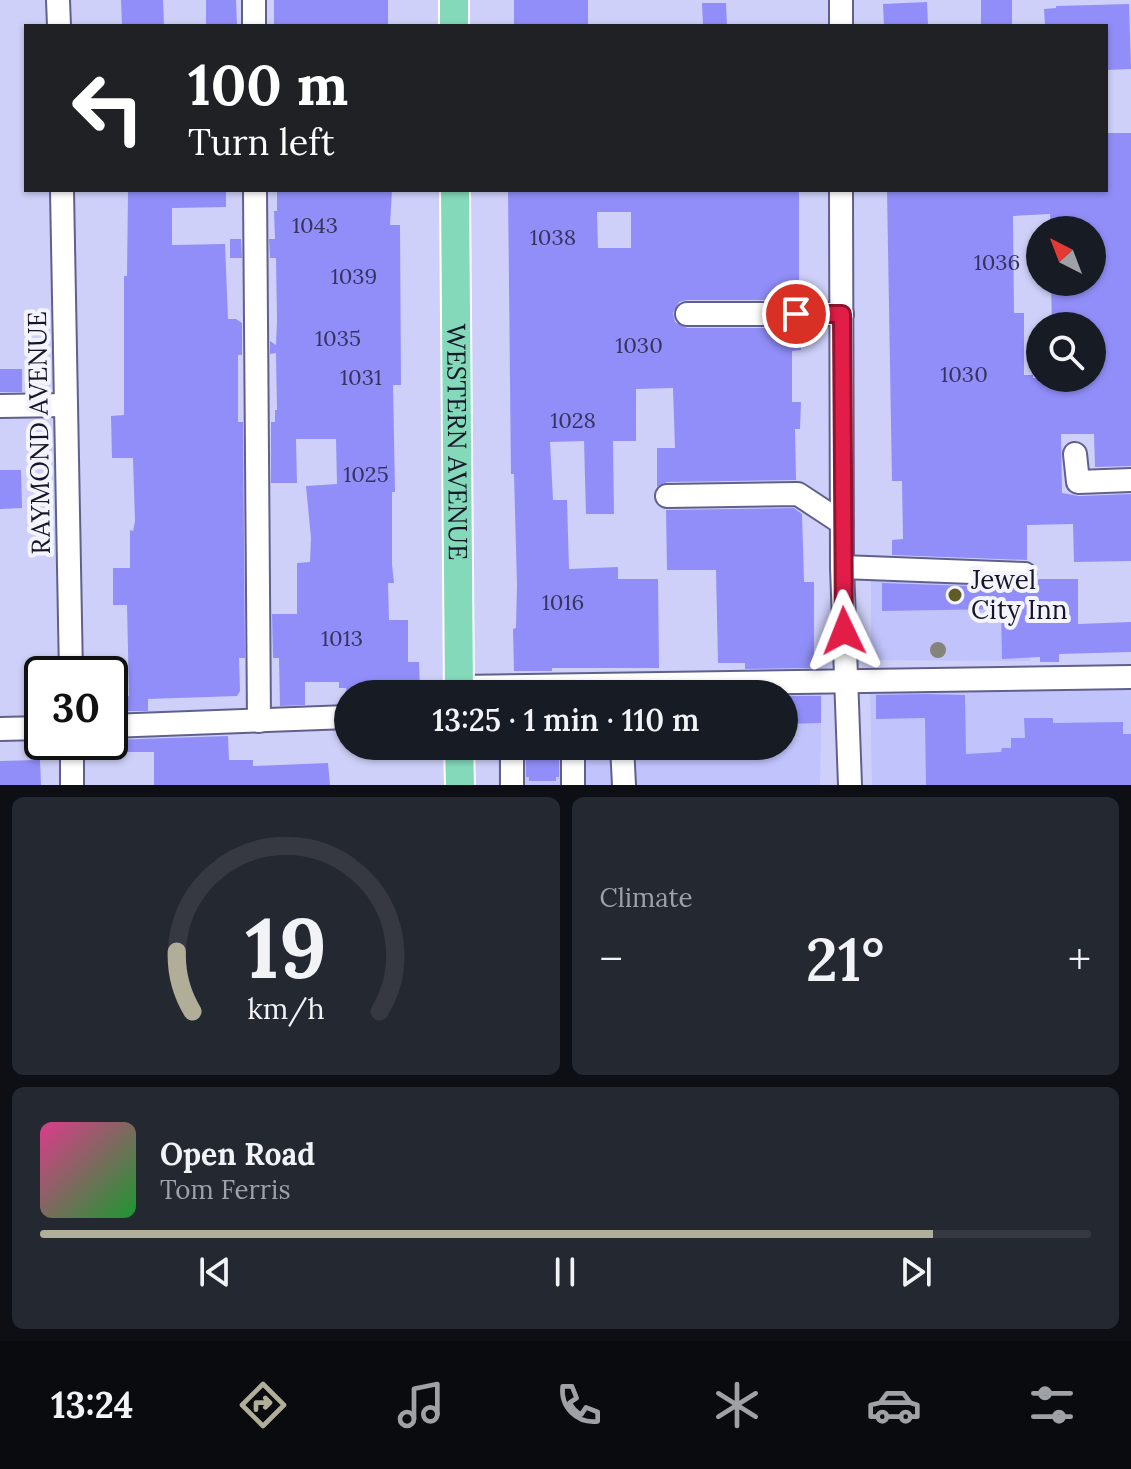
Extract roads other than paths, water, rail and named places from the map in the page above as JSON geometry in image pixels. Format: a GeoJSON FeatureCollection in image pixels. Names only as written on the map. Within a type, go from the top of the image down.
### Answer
{"type":"FeatureCollection","features":[{"type":"Feature","properties":{"kind":"main road"},"geometry":{"type":"LineString","coordinates":[[454,0],[454,24]]}},
{"type":"Feature","properties":{"kind":"main road","name":"WESTERN AVENUE"},"geometry":{"type":"LineString","coordinates":[[455,192],[459,680]]}},
{"type":"Feature","properties":{"kind":"main road"},"geometry":{"type":"LineString","coordinates":[[459,760],[460,785]]}},
{"type":"Feature","properties":{"kind":"street"},"geometry":{"type":"LineString","coordinates":[[58,0],[59,24]]}},
{"type":"Feature","properties":{"kind":"street"},"geometry":{"type":"LineString","coordinates":[[254,0],[254,24]]}},
{"type":"Feature","properties":{"kind":"street"},"geometry":{"type":"LineString","coordinates":[[841,0],[841,24]]}},
{"type":"Feature","properties":{"kind":"street","name":"RAYMOND AVENUE"},"geometry":{"type":"LineString","coordinates":[[62,192],[71,656]]}},
{"type":"Feature","properties":{"kind":"street"},"geometry":{"type":"LineString","coordinates":[[255,192],[259,721]]}},
{"type":"Feature","properties":{"kind":"street"},"geometry":{"type":"LineString","coordinates":[[841,192],[842,567],[850,785]]}},
{"type":"Feature","properties":{"kind":"street"},"geometry":{"type":"LineString","coordinates":[[687,314],[842,314]]}},
{"type":"Feature","properties":{"kind":"street"},"geometry":{"type":"LineString","coordinates":[[0,406],[66,405]]}},
{"type":"Feature","properties":{"kind":"street"},"geometry":{"type":"LineString","coordinates":[[1075,454],[1078,482],[1131,480]]}},
{"type":"Feature","properties":{"kind":"street"},"geometry":{"type":"LineString","coordinates":[[667,496],[798,494],[842,523]]}},
{"type":"Feature","properties":{"kind":"street"},"geometry":{"type":"LineString","coordinates":[[842,567],[1025,574]]}},
{"type":"Feature","properties":{"kind":"street"},"geometry":{"type":"LineString","coordinates":[[798,683],[1131,677]]}},
{"type":"Feature","properties":{"kind":"street"},"geometry":{"type":"LineString","coordinates":[[128,725],[334,718]]}},
{"type":"Feature","properties":{"kind":"street"},"geometry":{"type":"LineString","coordinates":[[0,729],[24,728]]}},
{"type":"Feature","properties":{"kind":"street"},"geometry":{"type":"LineString","coordinates":[[72,760],[72,785]]}},
{"type":"Feature","properties":{"kind":"street"},"geometry":{"type":"LineString","coordinates":[[512,760],[512,785]]}},
{"type":"Feature","properties":{"kind":"street"},"geometry":{"type":"LineString","coordinates":[[573,760],[573,785]]}},
{"type":"Feature","properties":{"kind":"street"},"geometry":{"type":"LineString","coordinates":[[623,760],[624,785]]}},
{"type":"Feature","properties":{"kind":"place","name":"Jewel City Inn"},"geometry":{"type":"Point","coordinates":[955,595]}}]}
